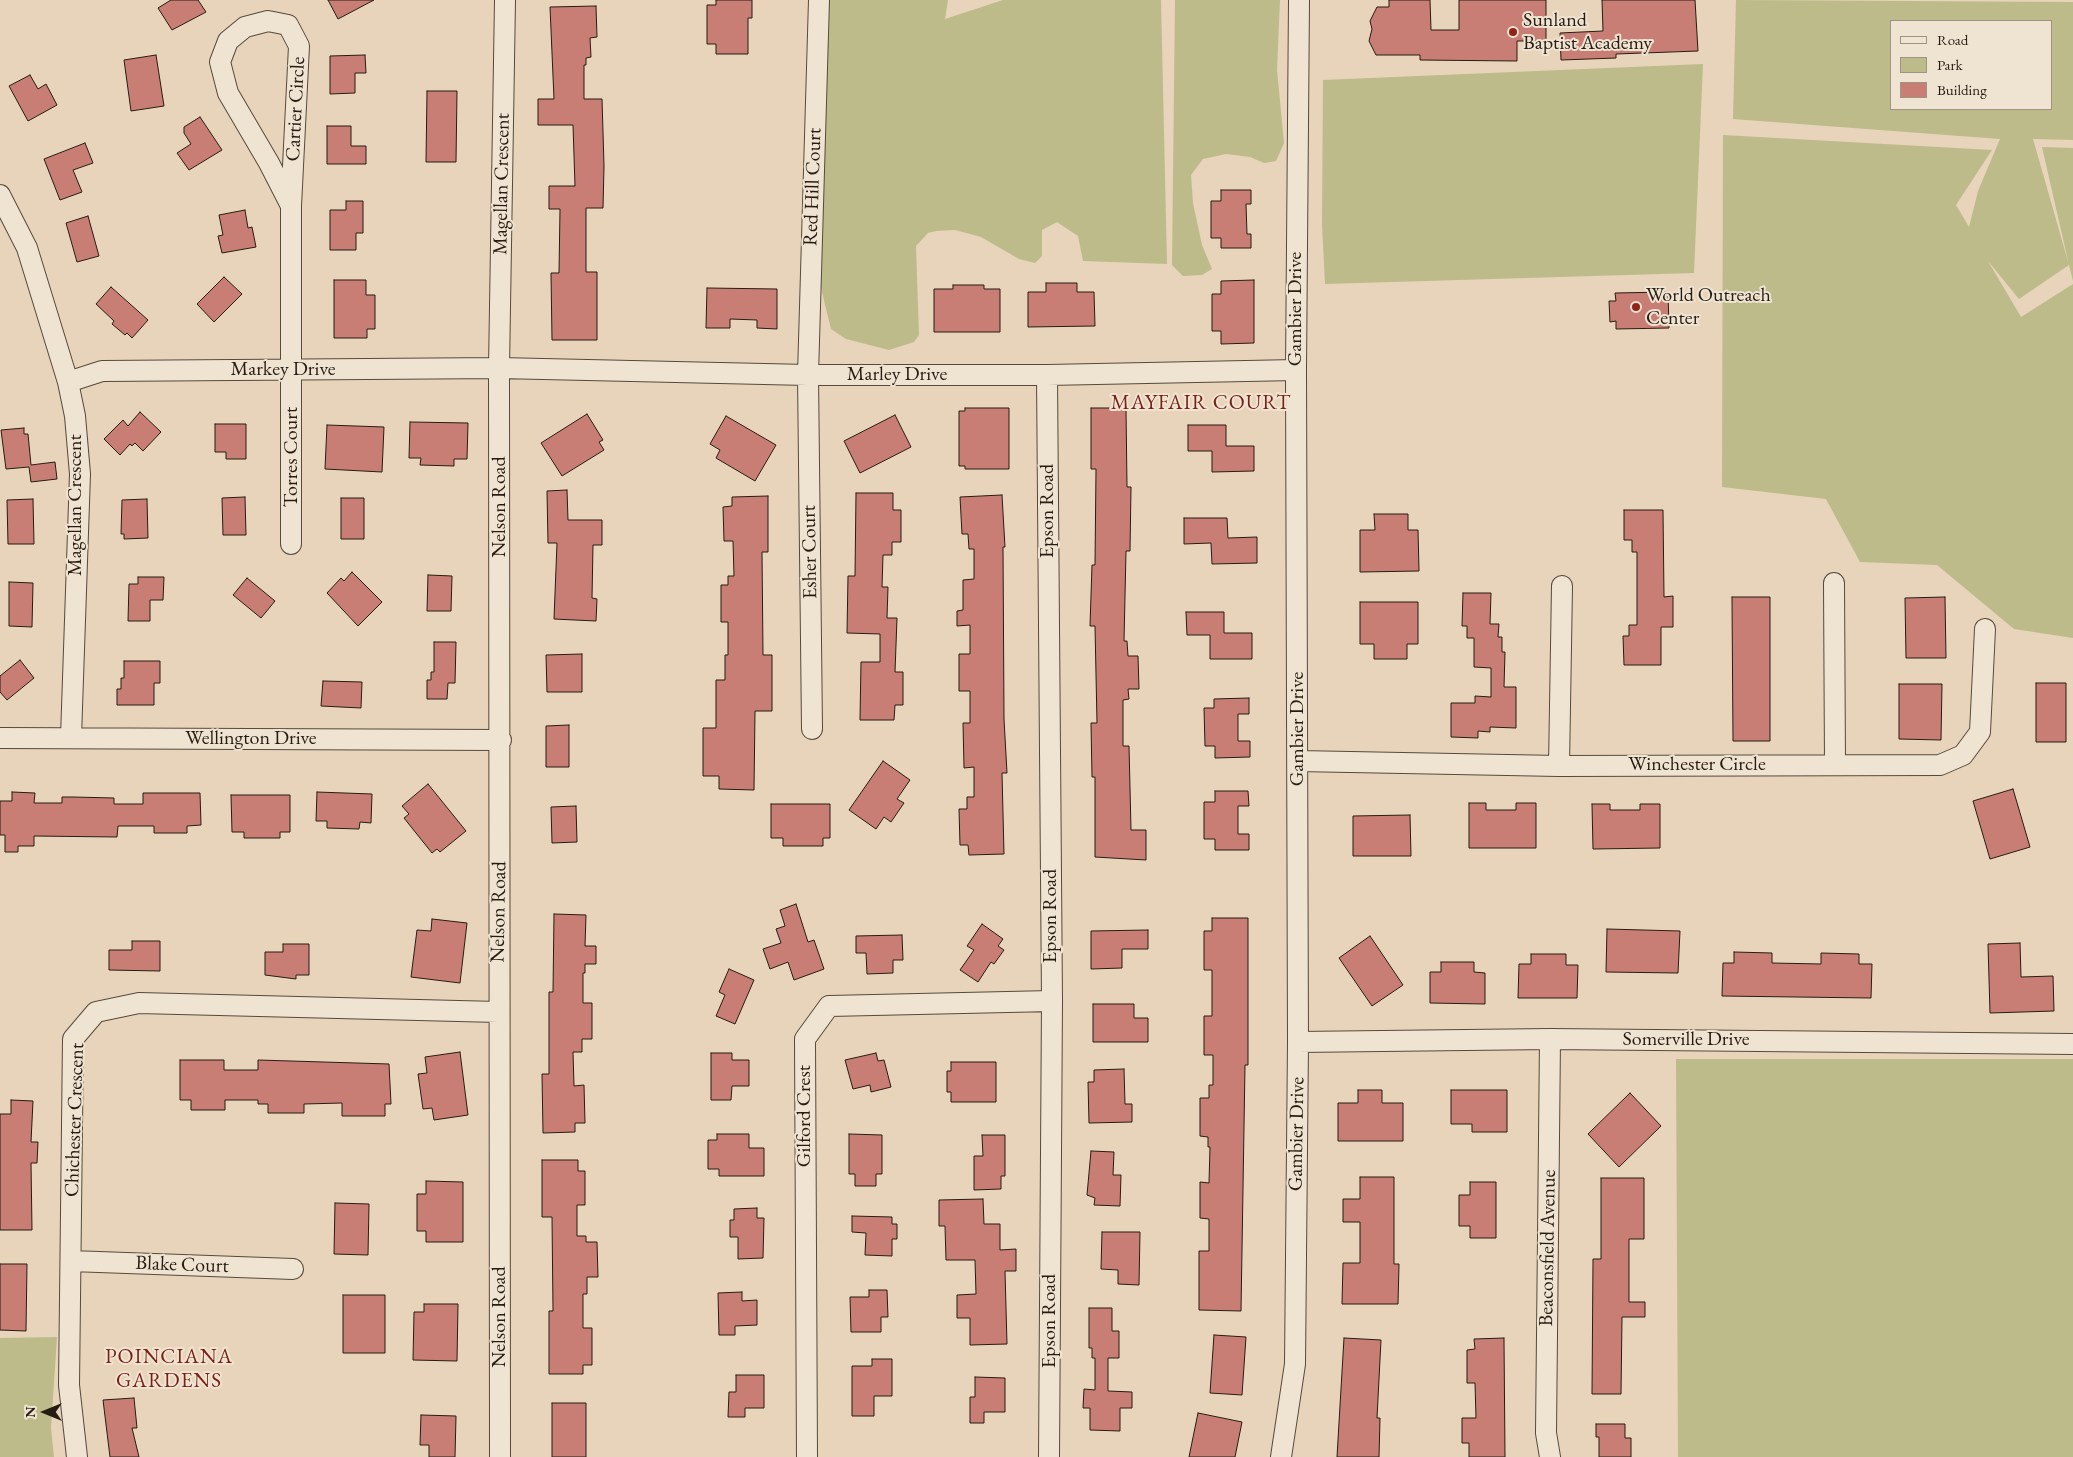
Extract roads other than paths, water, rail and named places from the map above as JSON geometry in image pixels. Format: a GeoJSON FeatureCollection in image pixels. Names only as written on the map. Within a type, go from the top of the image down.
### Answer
{"type":"FeatureCollection","features":[{"type":"Feature","properties":{"kind":"street","name":"Magellan Crescent"},"geometry":{"type":"LineString","coordinates":[[499,368],[505,0]]}},
{"type":"Feature","properties":{"kind":"street","name":"Red Hill Court"},"geometry":{"type":"LineString","coordinates":[[808,375],[819,0]]}},
{"type":"Feature","properties":{"kind":"street","name":"Gambier Drive"},"geometry":{"type":"LineString","coordinates":[[1281,1457],[1295,1364],[1298,1042],[1296,370],[1299,0]]}},
{"type":"Feature","properties":{"kind":"street","name":"Cartier Circle"},"geometry":{"type":"LineString","coordinates":[[291,206],[270,163],[228,94],[220,62],[228,41],[245,27],[268,21],[288,25],[299,46],[291,206],[292,370]]}},
{"type":"Feature","properties":{"kind":"street","name":"Magellan Crescent"},"geometry":{"type":"LineString","coordinates":[[0,195],[27,248],[68,382],[76,416],[80,474],[71,737]]}},
{"type":"Feature","properties":{"kind":"street","name":"Markey Drive"},"geometry":{"type":"LineString","coordinates":[[68,382],[102,371],[499,368]]}},
{"type":"Feature","properties":{"kind":"street","name":"Marley Drive"},"geometry":{"type":"LineString","coordinates":[[499,368],[808,375],[1047,375],[1296,370]]}},
{"type":"Feature","properties":{"kind":"street","name":"Nelson Road"},"geometry":{"type":"LineString","coordinates":[[499,368],[501,740],[498,1012],[500,1457]]}},
{"type":"Feature","properties":{"kind":"street","name":"Torres Court"},"geometry":{"type":"LineString","coordinates":[[291,544],[292,370]]}},
{"type":"Feature","properties":{"kind":"street","name":"Esher Court"},"geometry":{"type":"LineString","coordinates":[[808,375],[812,729]]}},
{"type":"Feature","properties":{"kind":"street","name":"Epson Road"},"geometry":{"type":"LineString","coordinates":[[1047,375],[1052,1001],[1049,1457]]}},
{"type":"Feature","properties":{"kind":"street"},"geometry":{"type":"LineString","coordinates":[[1834,583],[1835,765]]}},
{"type":"Feature","properties":{"kind":"street"},"geometry":{"type":"LineString","coordinates":[[1559,766],[1562,586]]}},
{"type":"Feature","properties":{"kind":"street","name":"Winchester Circle"},"geometry":{"type":"LineString","coordinates":[[1298,761],[1559,766],[1940,765],[1963,755],[1980,732],[1985,629]]}},
{"type":"Feature","properties":{"kind":"street","name":"Wellington Drive"},"geometry":{"type":"LineString","coordinates":[[0,738],[501,740]]}},
{"type":"Feature","properties":{"kind":"street","name":"Gilford Crest"},"geometry":{"type":"LineString","coordinates":[[807,1457],[805,1039],[830,1006],[1052,1001]]}},
{"type":"Feature","properties":{"kind":"street","name":"Chichester Crescent"},"geometry":{"type":"LineString","coordinates":[[77,1457],[69,1385],[74,1039],[96,1012],[140,1003],[498,1012]]}},
{"type":"Feature","properties":{"kind":"street","name":"Somerville Drive"},"geometry":{"type":"LineString","coordinates":[[1298,1042],[1550,1039],[2073,1044]]}},
{"type":"Feature","properties":{"kind":"street","name":"Beaconsfield Avenue"},"geometry":{"type":"LineString","coordinates":[[1550,1039],[1546,1433],[1550,1457]]}},
{"type":"Feature","properties":{"kind":"street","name":"Blake Court"},"geometry":{"type":"LineString","coordinates":[[71,1260],[293,1269]]}},
{"type":"Feature","properties":{"kind":"place","name":"Sunland Baptist Academy"},"geometry":{"type":"Point","coordinates":[1513,32]}},
{"type":"Feature","properties":{"kind":"place","name":"World Outreach Center"},"geometry":{"type":"Point","coordinates":[1636,307]}},
{"type":"Feature","properties":{"kind":"district","name":"MAYFAIR COURT"},"geometry":{"type":"Point","coordinates":[1201,403]}},
{"type":"Feature","properties":{"kind":"district","name":"POINCIANA GARDENS"},"geometry":{"type":"Point","coordinates":[169,1369]}}]}
